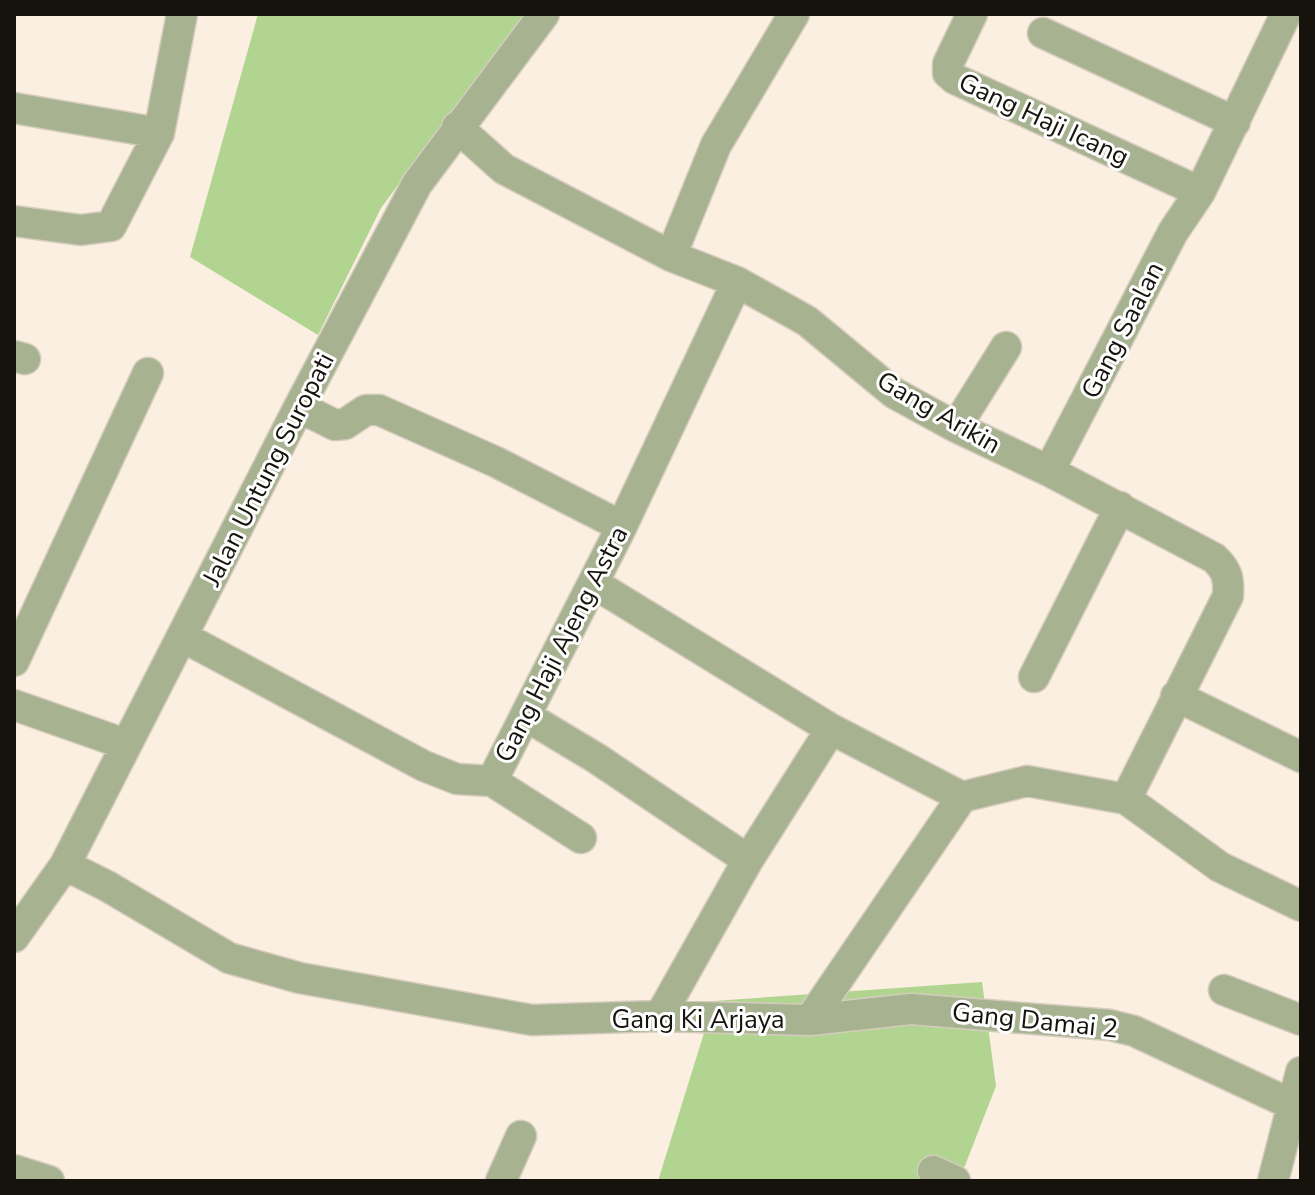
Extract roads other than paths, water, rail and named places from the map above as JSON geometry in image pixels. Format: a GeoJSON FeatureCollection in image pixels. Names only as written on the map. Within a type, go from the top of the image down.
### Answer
{"type":"FeatureCollection","features":[{"type":"Feature","properties":{"kind":"street"},"geometry":{"type":"LineString","coordinates":[[14,221],[81,230],[111,226],[159,133],[182,14]]}},
{"type":"Feature","properties":{"kind":"street","name":"Jalan Untung Suropati"},"geometry":{"type":"LineString","coordinates":[[14,937],[65,865],[299,407],[417,184],[544,14]]}},
{"type":"Feature","properties":{"kind":"street"},"geometry":{"type":"LineString","coordinates":[[671,256],[716,145],[794,14]]}},
{"type":"Feature","properties":{"kind":"street","name":"Gang Haji Icang"},"geometry":{"type":"LineString","coordinates":[[972,14],[948,64],[948,73],[955,79],[1200,192]]}},
{"type":"Feature","properties":{"kind":"street","name":"Gang Saalan"},"geometry":{"type":"LineString","coordinates":[[1049,471],[1173,232],[1200,192],[1286,14]]}},
{"type":"Feature","properties":{"kind":"street"},"geometry":{"type":"LineString","coordinates":[[1043,33],[1235,122]]}},
{"type":"Feature","properties":{"kind":"street"},"geometry":{"type":"LineString","coordinates":[[14,108],[159,133]]}},
{"type":"Feature","properties":{"kind":"street","name":"Gang Arikin"},"geometry":{"type":"LineString","coordinates":[[457,127],[504,169],[671,256],[737,282],[807,321],[894,393],[956,427],[1120,507],[1214,558],[1225,569],[1229,582],[1228,596],[1126,799]]}},
{"type":"Feature","properties":{"kind":"street","name":"Gang Haji Ajeng Astra"},"geometry":{"type":"LineString","coordinates":[[183,637],[424,766],[457,779],[492,781],[621,526],[737,282]]}},
{"type":"Feature","properties":{"kind":"street"},"geometry":{"type":"LineString","coordinates":[[956,427],[1006,347]]}},
{"type":"Feature","properties":{"kind":"street"},"geometry":{"type":"LineString","coordinates":[[14,661],[148,373]]}},
{"type":"Feature","properties":{"kind":"street"},"geometry":{"type":"LineString","coordinates":[[299,407],[335,425],[345,424],[366,410],[379,410],[496,462],[621,526]]}},
{"type":"Feature","properties":{"kind":"street"},"geometry":{"type":"LineString","coordinates":[[1034,677],[1120,507]]}},
{"type":"Feature","properties":{"kind":"street"},"geometry":{"type":"LineString","coordinates":[[593,583],[831,729],[962,797],[1027,781],[1126,799],[1220,867],[1301,906]]}},
{"type":"Feature","properties":{"kind":"street"},"geometry":{"type":"LineString","coordinates":[[1176,696],[1301,757]]}},
{"type":"Feature","properties":{"kind":"street"},"geometry":{"type":"LineString","coordinates":[[14,705],[125,744]]}},
{"type":"Feature","properties":{"kind":"street"},"geometry":{"type":"LineString","coordinates":[[526,716],[596,758],[748,860]]}},
{"type":"Feature","properties":{"kind":"street"},"geometry":{"type":"LineString","coordinates":[[660,1016],[748,860],[831,729]]}},
{"type":"Feature","properties":{"kind":"street"},"geometry":{"type":"LineString","coordinates":[[492,781],[581,838]]}},
{"type":"Feature","properties":{"kind":"street","name":"Gang Ki Arjaya"},"geometry":{"type":"LineString","coordinates":[[65,865],[107,886],[229,958],[300,978],[532,1020],[660,1016],[810,1020],[962,797]]}},
{"type":"Feature","properties":{"kind":"street"},"geometry":{"type":"LineString","coordinates":[[1224,990],[1301,1020]]}},
{"type":"Feature","properties":{"kind":"street","name":"Gang Damai 2"},"geometry":{"type":"LineString","coordinates":[[810,1020],[911,1009],[1110,1025],[1134,1031],[1293,1105]]}},
{"type":"Feature","properties":{"kind":"street"},"geometry":{"type":"LineString","coordinates":[[1273,1181],[1301,1072]]}},
{"type":"Feature","properties":{"kind":"street"},"geometry":{"type":"LineString","coordinates":[[501,1181],[521,1136]]}},
{"type":"Feature","properties":{"kind":"street"},"geometry":{"type":"LineString","coordinates":[[14,1170],[49,1181]]}}]}
